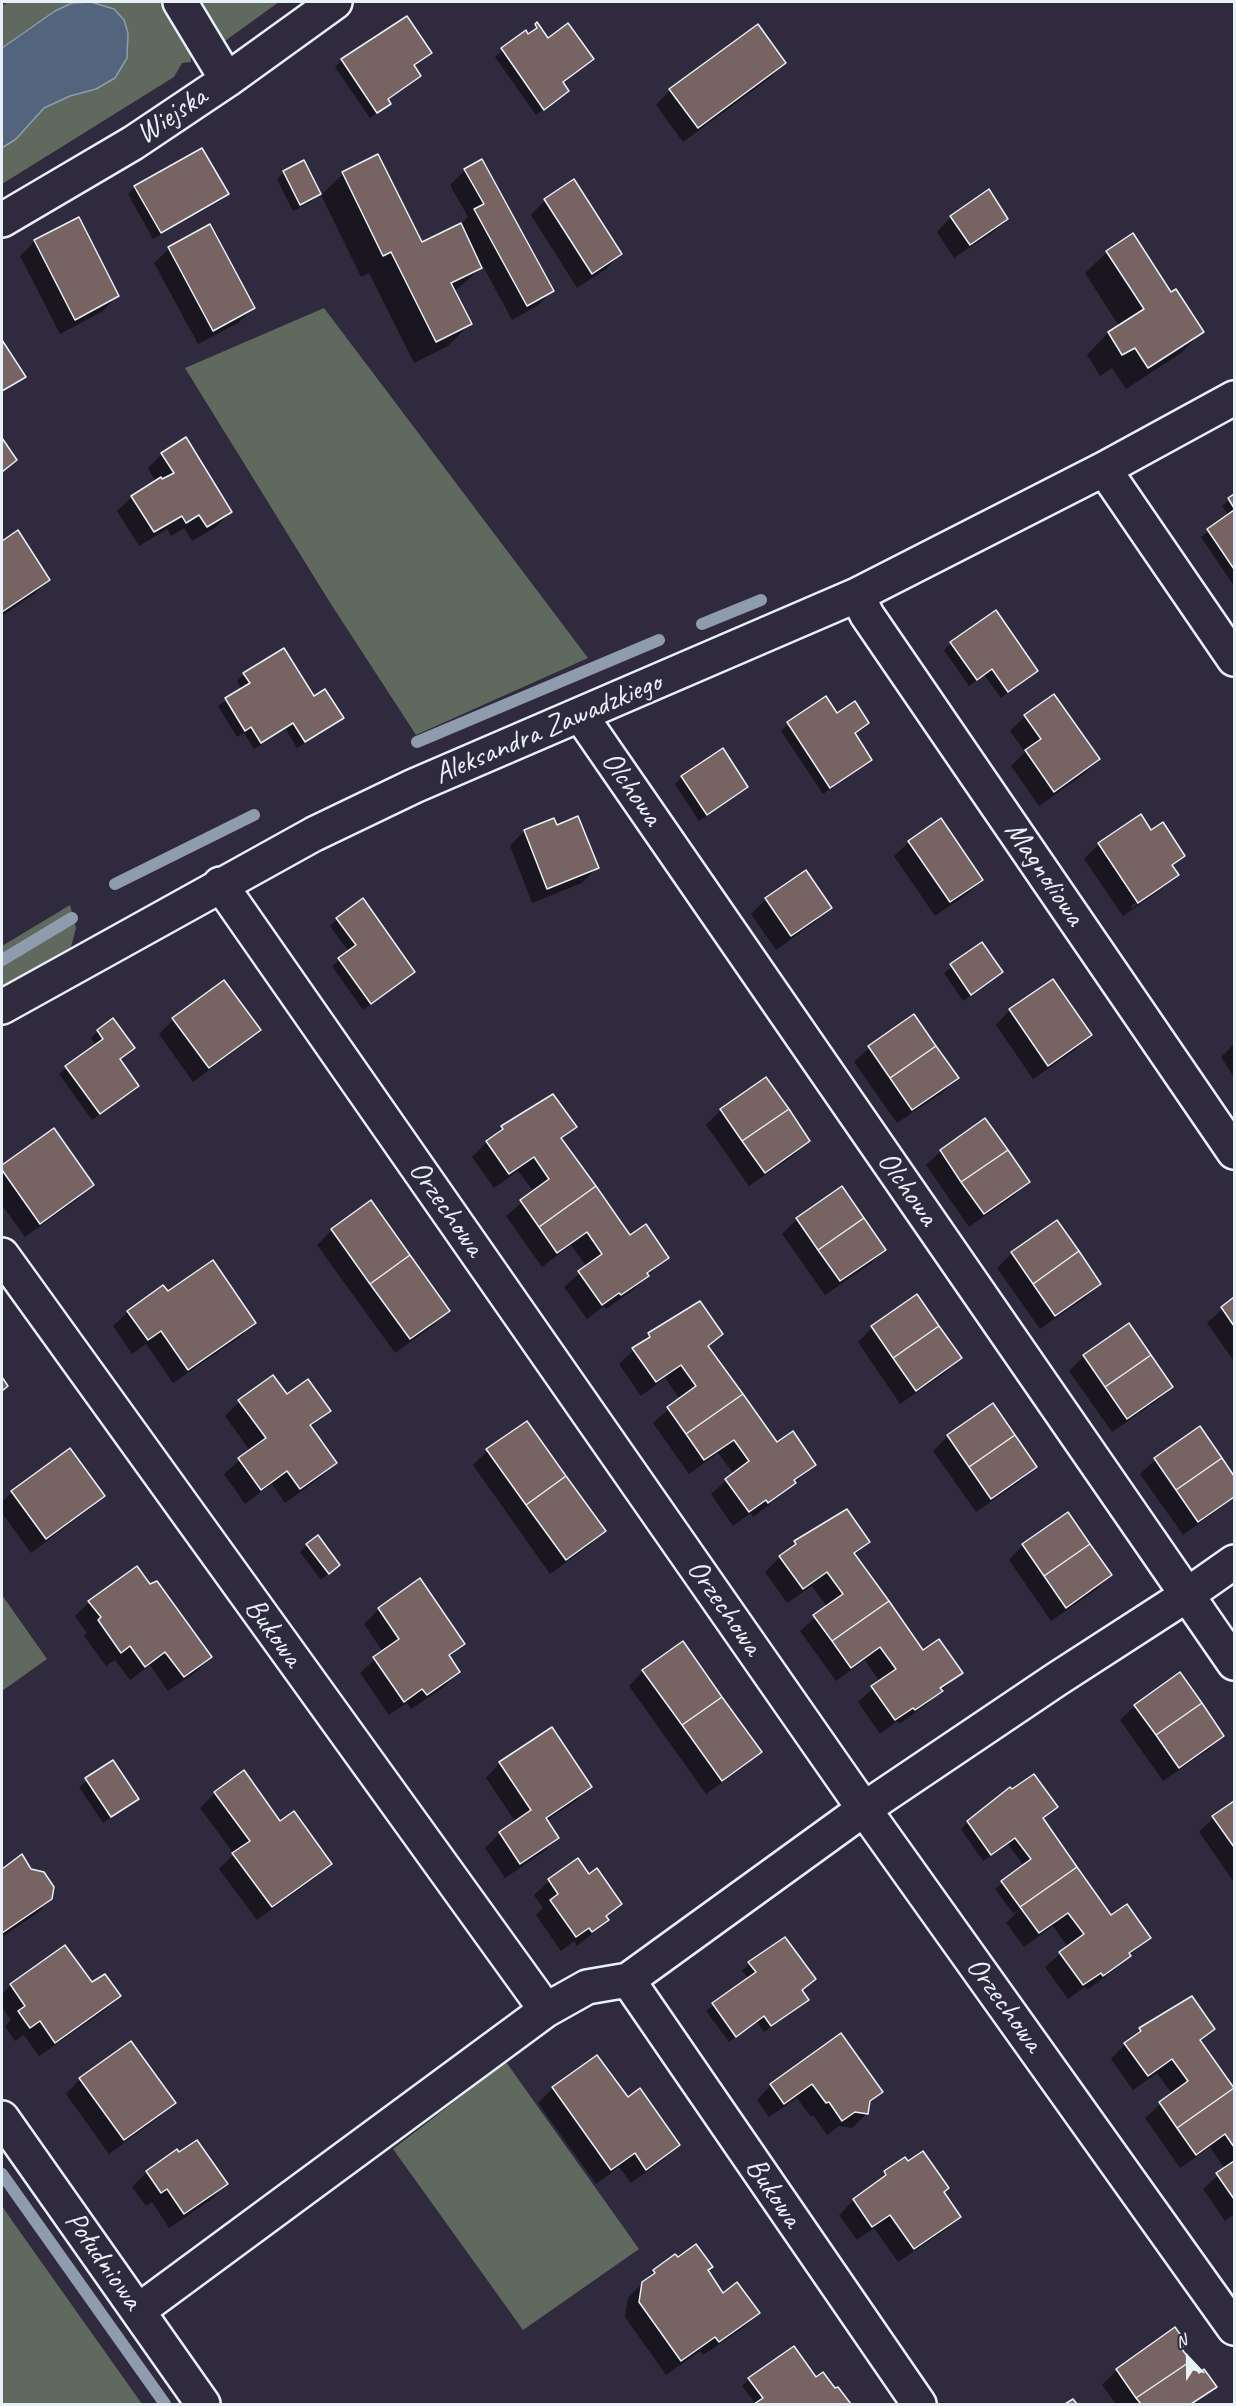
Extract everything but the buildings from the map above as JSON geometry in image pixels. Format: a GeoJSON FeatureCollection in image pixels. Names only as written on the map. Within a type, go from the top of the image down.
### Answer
{"type":"FeatureCollection","features":[{"type":"Feature","properties":{"kind":"street"},"geometry":{"type":"LineString","coordinates":[[180,2],[226,80]]}},
{"type":"Feature","properties":{"kind":"street","name":"Wiejska"},"geometry":{"type":"LineString","coordinates":[[2,220],[133,143],[335,2]]}},
{"type":"Feature","properties":{"kind":"street","name":"Aleksandra Zawadzkiego"},"geometry":{"type":"LineString","coordinates":[[2,1006],[314,834],[414,786],[581,716],[856,595],[1104,469],[1234,398]]}},
{"type":"Feature","properties":{"kind":"street"},"geometry":{"type":"LineString","coordinates":[[1104,469],[1234,659]]}},
{"type":"Feature","properties":{"kind":"street","name":"Magnoliowa"},"geometry":{"type":"LineString","coordinates":[[856,595],[873,625],[1234,1152]]}},
{"type":"Feature","properties":{"kind":"street","name":"Olchowa"},"geometry":{"type":"LineString","coordinates":[[581,716],[1234,1663]]}},
{"type":"Feature","properties":{"kind":"street","name":"Orzechowa"},"geometry":{"type":"LineString","coordinates":[[220,884],[864,1809],[1234,2328]]}},
{"type":"Feature","properties":{"kind":"street","name":"Bukowa"},"geometry":{"type":"LineString","coordinates":[[2,1255],[546,2010]]}},
{"type":"Feature","properties":{"kind":"street"},"geometry":{"type":"LineString","coordinates":[[138,2311],[546,2010],[587,1987],[628,1980],[864,1809],[1234,1562]]}},
{"type":"Feature","properties":{"kind":"street","name":"Bukowa"},"geometry":{"type":"LineString","coordinates":[[628,1980],[920,2404]]}},
{"type":"Feature","properties":{"kind":"street","name":"Południowa"},"geometry":{"type":"LineString","coordinates":[[2,2118],[203,2404]]}},
{"type":"Feature","properties":{"kind":"green space"},"geometry":{"type":"Polygon","coordinates":[[[10,2],[83,2],[72,3],[2,48],[2,5],[10,2]]]}},
{"type":"Feature","properties":{"kind":"green space"},"geometry":{"type":"Polygon","coordinates":[[[96,2],[168,2],[190,49],[191,62],[182,63],[174,77],[2,184],[2,148],[16,139],[43,108],[70,96],[96,89],[96,2]]]}},
{"type":"Feature","properties":{"kind":"green space"},"geometry":{"type":"Polygon","coordinates":[[[201,2],[279,2],[225,41],[201,2]]]}},
{"type":"Feature","properties":{"kind":"green space"},"geometry":{"type":"Polygon","coordinates":[[[324,308],[588,658],[416,735],[329,601],[185,368],[324,308]]]}},
{"type":"Feature","properties":{"kind":"green space"},"geometry":{"type":"Polygon","coordinates":[[[70,905],[76,928],[71,947],[2,986],[2,946],[70,905]]]}},
{"type":"Feature","properties":{"kind":"green space"},"geometry":{"type":"Polygon","coordinates":[[[2,1595],[47,1659],[2,1691],[2,1595]]]}},
{"type":"Feature","properties":{"kind":"green space"},"geometry":{"type":"Polygon","coordinates":[[[506,2062],[639,2249],[523,2330],[393,2149],[506,2062]]]}},
{"type":"Feature","properties":{"kind":"green space"},"geometry":{"type":"Polygon","coordinates":[[[2,2206],[13,2222],[142,2404],[2,2404],[2,2206]]]}},
{"type":"Feature","properties":{"kind":"water"},"geometry":{"type":"Polygon","coordinates":[[[91,2],[114,9],[124,20],[128,33],[127,58],[115,78],[96,89],[70,96],[44,108],[16,139],[2,148],[2,48],[55,11],[72,3],[91,2]]]}},
{"type":"Feature","properties":{"kind":"waterway"},"geometry":{"type":"LineString","coordinates":[[702,624],[761,600]]}},
{"type":"Feature","properties":{"kind":"waterway"},"geometry":{"type":"LineString","coordinates":[[417,742],[659,640]]}},
{"type":"Feature","properties":{"kind":"waterway"},"geometry":{"type":"LineString","coordinates":[[115,884],[254,815]]}},
{"type":"Feature","properties":{"kind":"waterway"},"geometry":{"type":"LineString","coordinates":[[2,960],[72,918]]}},
{"type":"Feature","properties":{"kind":"waterway"},"geometry":{"type":"LineString","coordinates":[[2,2174],[165,2404]]}}]}
